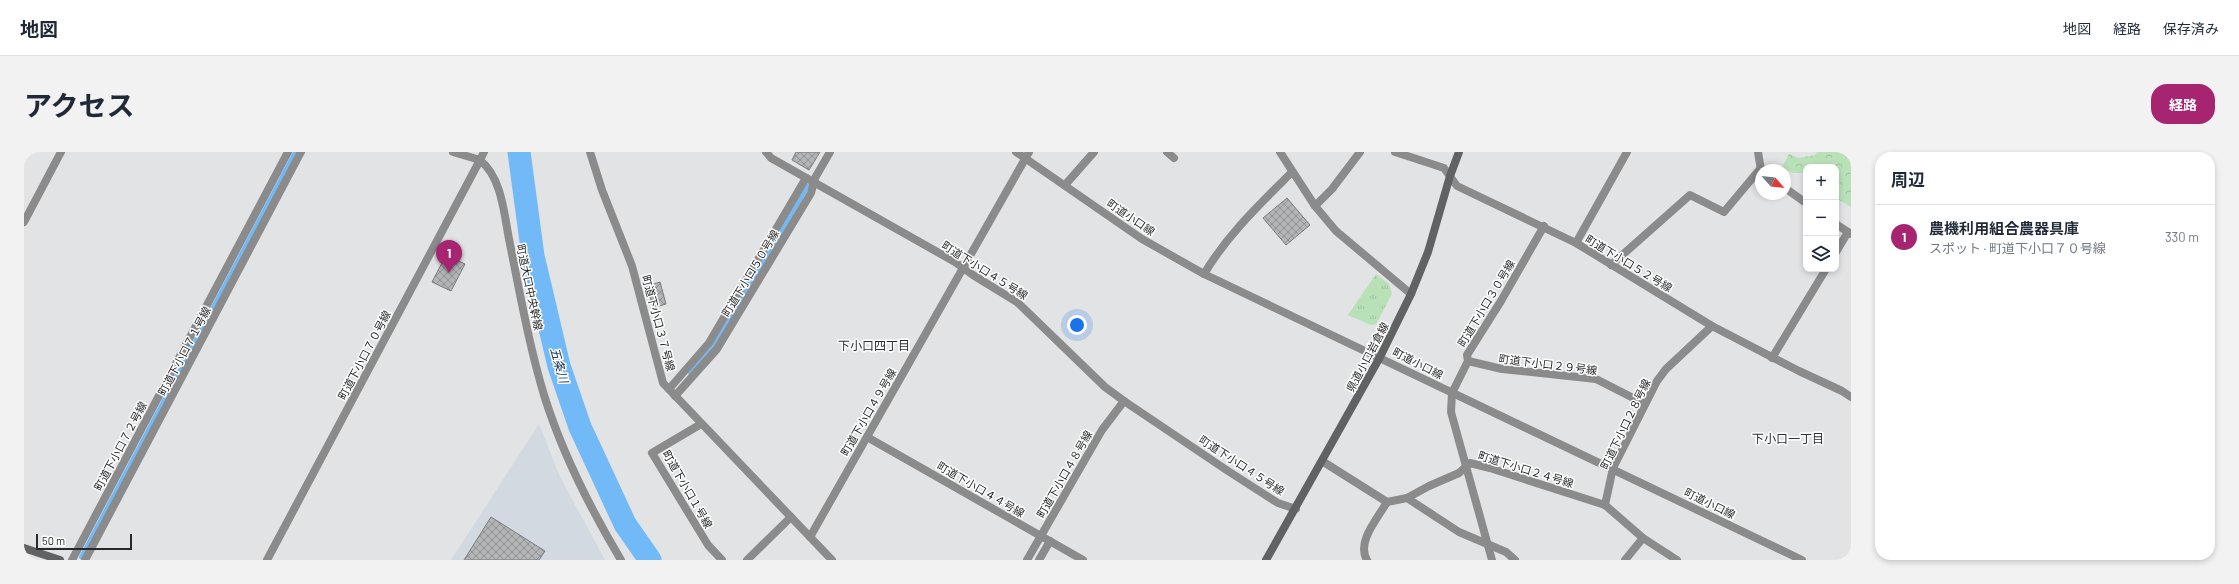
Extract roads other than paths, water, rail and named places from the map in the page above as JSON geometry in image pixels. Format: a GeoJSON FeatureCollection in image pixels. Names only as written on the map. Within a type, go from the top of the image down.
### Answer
{"type":"FeatureCollection","features":[{"type":"Feature","properties":{"kind":"main road","name":"県道小口岩倉線"},"geometry":{"type":"LineString","coordinates":[[1266,560],[1296,509],[1380,356],[1411,294],[1428,252],[1450,176],[1459,152]]}},
{"type":"Feature","properties":{"kind":"main road"},"geometry":{"type":"LineString","coordinates":[[24,548],[60,560]]}},
{"type":"Feature","properties":{"kind":"street"},"geometry":{"type":"LineString","coordinates":[[24,222],[61,152]]}},
{"type":"Feature","properties":{"kind":"street","name":"町道下小口７２号線"},"geometry":{"type":"LineString","coordinates":[[72,560],[288,152]]}},
{"type":"Feature","properties":{"kind":"street","name":"町道下小口７１号線"},"geometry":{"type":"LineString","coordinates":[[85,560],[302,152]]}},
{"type":"Feature","properties":{"kind":"street"},"geometry":{"type":"LineString","coordinates":[[454,152],[480,160],[484,152]]}},
{"type":"Feature","properties":{"kind":"street","name":"町道下小口３７号線"},"geometry":{"type":"LineString","coordinates":[[590,152],[602,190],[632,266],[663,383],[832,560]]}},
{"type":"Feature","properties":{"kind":"street","name":"町道下小口４５号線"},"geometry":{"type":"LineString","coordinates":[[766,152],[772,158],[963,268],[1022,305],[1105,387],[1124,402],[1278,503],[1296,509]]}},
{"type":"Feature","properties":{"kind":"street","name":"町道下小口５０号線"},"geometry":{"type":"LineString","coordinates":[[675,396],[717,349],[811,193],[815,183],[815,178],[830,152]]}},
{"type":"Feature","properties":{"kind":"street","name":"町道小口線"},"geometry":{"type":"LineString","coordinates":[[1016,152],[1028,155],[1065,185],[1142,239],[1204,274],[1380,356],[1452,393],[1613,468],[1802,560]]}},
{"type":"Feature","properties":{"kind":"street"},"geometry":{"type":"LineString","coordinates":[[1065,185],[1094,152]]}},
{"type":"Feature","properties":{"kind":"street"},"geometry":{"type":"LineString","coordinates":[[1280,152],[1315,206],[1346,240],[1411,294]]}},
{"type":"Feature","properties":{"kind":"street"},"geometry":{"type":"LineString","coordinates":[[1315,206],[1332,189],[1360,152]]}},
{"type":"Feature","properties":{"kind":"street","name":"町道下小口５２号線"},"geometry":{"type":"LineString","coordinates":[[1395,152],[1444,168],[1457,186],[1544,226],[1576,243],[1712,326],[1772,358],[1814,376],[1851,397]]}},
{"type":"Feature","properties":{"kind":"street"},"geometry":{"type":"LineString","coordinates":[[1576,243],[1627,152]]}},
{"type":"Feature","properties":{"kind":"street"},"geometry":{"type":"LineString","coordinates":[[1758,152],[1759,164]]}},
{"type":"Feature","properties":{"kind":"street","name":"町道下小口４９号線"},"geometry":{"type":"LineString","coordinates":[[810,537],[1028,155]]}},
{"type":"Feature","properties":{"kind":"street","name":"町道下小口７０号線"},"geometry":{"type":"LineString","coordinates":[[268,560],[480,160]]}},
{"type":"Feature","properties":{"kind":"street","name":"町道大口中央幹線"},"geometry":{"type":"LineString","coordinates":[[480,160],[487,166],[499,191],[529,339],[556,427],[585,495],[621,560]]}},
{"type":"Feature","properties":{"kind":"street"},"geometry":{"type":"LineString","coordinates":[[1204,274],[1216,255],[1243,221],[1292,172]]}},
{"type":"Feature","properties":{"kind":"street"},"geometry":{"type":"LineString","coordinates":[[1611,265],[1690,195],[1724,212],[1755,176]]}},
{"type":"Feature","properties":{"kind":"street"},"geometry":{"type":"LineString","coordinates":[[669,389],[709,343],[806,178]]}},
{"type":"Feature","properties":{"kind":"street"},"geometry":{"type":"LineString","coordinates":[[1791,192],[1803,201]]}},
{"type":"Feature","properties":{"kind":"street","name":"町道下小口３０号線"},"geometry":{"type":"LineString","coordinates":[[1452,393],[1468,361],[1467,355],[1501,301],[1544,226]]}},
{"type":"Feature","properties":{"kind":"street"},"geometry":{"type":"LineString","coordinates":[[1839,226],[1849,233],[1839,248]]}},
{"type":"Feature","properties":{"kind":"street"},"geometry":{"type":"LineString","coordinates":[[1772,358],[1824,272]]}},
{"type":"Feature","properties":{"kind":"street","name":"町道下小口２８号線"},"geometry":{"type":"LineString","coordinates":[[1605,505],[1613,468],[1657,381],[1666,369],[1712,326]]}},
{"type":"Feature","properties":{"kind":"street","name":"町道下小口２９号線"},"geometry":{"type":"LineString","coordinates":[[1468,361],[1502,369],[1596,379],[1645,404]]}},
{"type":"Feature","properties":{"kind":"street"},"geometry":{"type":"LineString","coordinates":[[1452,393],[1451,412],[1492,560]]}},
{"type":"Feature","properties":{"kind":"street","name":"町道下小口４８号線"},"geometry":{"type":"LineString","coordinates":[[1027,560],[1102,430],[1124,402]]}},
{"type":"Feature","properties":{"kind":"street","name":"町道下小口１号線"},"geometry":{"type":"LineString","coordinates":[[701,424],[652,453],[708,545],[722,560]]}},
{"type":"Feature","properties":{"kind":"street","name":"町道下小口４４号線"},"geometry":{"type":"LineString","coordinates":[[867,437],[1083,560]]}},
{"type":"Feature","properties":{"kind":"street"},"geometry":{"type":"LineString","coordinates":[[1322,461],[1387,502],[1364,543],[1363,553],[1367,560]]}},
{"type":"Feature","properties":{"kind":"street","name":"町道下小口２４号線"},"geometry":{"type":"LineString","coordinates":[[1387,502],[1407,498],[1466,468],[1470,463],[1605,505],[1643,538],[1677,560]]}},
{"type":"Feature","properties":{"kind":"street"},"geometry":{"type":"LineString","coordinates":[[1407,498],[1459,532],[1488,546],[1506,552],[1515,560]]}},
{"type":"Feature","properties":{"kind":"street"},"geometry":{"type":"LineString","coordinates":[[748,560],[791,517]]}},
{"type":"Feature","properties":{"kind":"street"},"geometry":{"type":"LineString","coordinates":[[1625,560],[1643,538]]}},
{"type":"Feature","properties":{"kind":"street"},"geometry":{"type":"LineString","coordinates":[[1039,560],[1050,541]]}},
{"type":"Feature","properties":{"kind":"waterway"},"geometry":{"type":"LineString","coordinates":[[81,557],[295,152]]}},
{"type":"Feature","properties":{"kind":"waterway","name":"五条川"},"geometry":{"type":"LineString","coordinates":[[519,152],[533,256],[559,366],[580,427],[625,524],[650,560]]}},
{"type":"Feature","properties":{"kind":"waterway"},"geometry":{"type":"LineString","coordinates":[[690,373],[714,346],[808,186]]}},
{"type":"Feature","properties":{"kind":"place","name":"農機利用組合農器具庫"},"geometry":{"type":"Point","coordinates":[449,273]}},
{"type":"Feature","properties":{"kind":"district","name":"下小口四丁目"},"geometry":{"type":"Point","coordinates":[874,345]}},
{"type":"Feature","properties":{"kind":"district","name":"下小口一丁目"},"geometry":{"type":"Point","coordinates":[1788,438]}}]}
